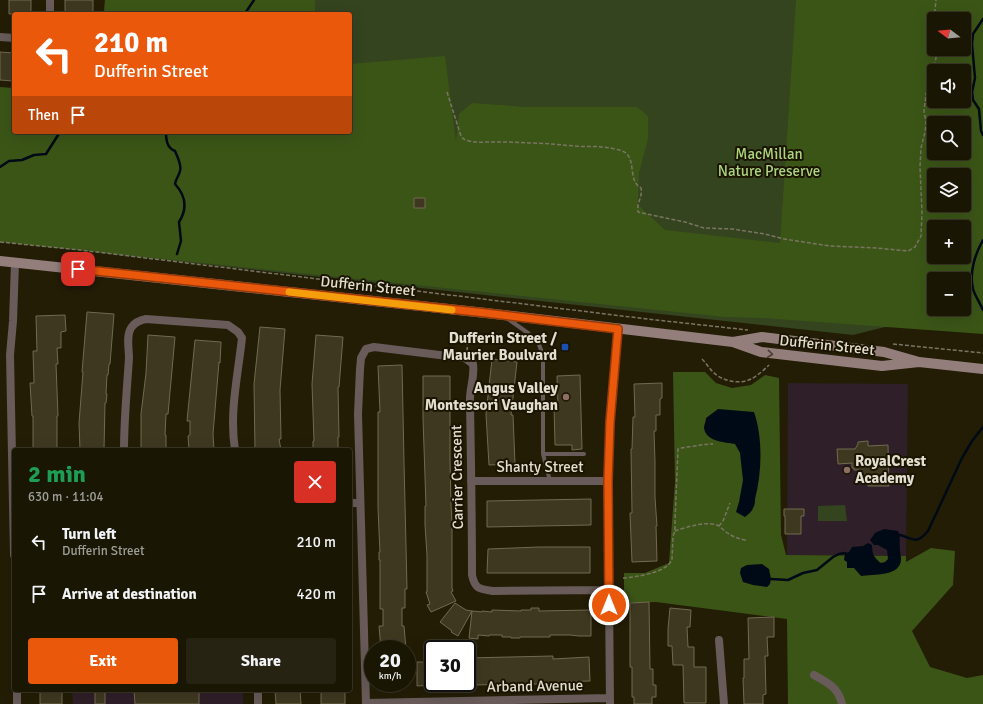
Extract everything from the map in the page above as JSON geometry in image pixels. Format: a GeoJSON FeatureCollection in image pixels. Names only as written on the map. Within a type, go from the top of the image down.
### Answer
{"type":"FeatureCollection","features":[{"type":"Feature","properties":{"kind":"main road","name":"Dufferin Street"},"geometry":{"type":"LineString","coordinates":[[0,261],[502,315],[733,342],[761,352],[882,366],[919,362]]}},
{"type":"Feature","properties":{"kind":"main road","name":"Dufferin Street"},"geometry":{"type":"LineString","coordinates":[[733,342],[762,337],[884,352],[919,362],[983,369]]}},
{"type":"Feature","properties":{"kind":"street"},"geometry":{"type":"LineString","coordinates":[[50,0],[50,12]]}},
{"type":"Feature","properties":{"kind":"street"},"geometry":{"type":"LineString","coordinates":[[0,37],[12,38]]}},
{"type":"Feature","properties":{"kind":"street"},"geometry":{"type":"LineString","coordinates":[[12,448],[10,355],[13,322],[15,263]]}},
{"type":"Feature","properties":{"kind":"street"},"geometry":{"type":"LineString","coordinates":[[124,448],[129,335],[131,327],[138,321],[146,319],[228,325],[238,332],[242,338],[234,407],[233,436],[236,448]]}},
{"type":"Feature","properties":{"kind":"street"},"geometry":{"type":"LineString","coordinates":[[610,701],[608,481],[610,422],[618,329]]}},
{"type":"Feature","properties":{"kind":"street","name":"Carrier Crescent"},"geometry":{"type":"LineString","coordinates":[[366,704],[358,414],[361,358],[366,349],[374,347],[465,358],[473,364],[474,371],[469,398],[472,575],[474,583],[480,589],[493,591],[609,590]]}},
{"type":"Feature","properties":{"kind":"street","name":"Shanty Street"},"geometry":{"type":"LineString","coordinates":[[471,481],[608,481]]}},
{"type":"Feature","properties":{"kind":"street"},"geometry":{"type":"LineString","coordinates":[[352,503],[360,503]]}},
{"type":"Feature","properties":{"kind":"street"},"geometry":{"type":"LineString","coordinates":[[719,640],[724,704]]}},
{"type":"Feature","properties":{"kind":"street"},"geometry":{"type":"LineString","coordinates":[[814,675],[832,686],[841,698],[842,704]]}},
{"type":"Feature","properties":{"kind":"street"},"geometry":{"type":"LineString","coordinates":[[17,692],[17,704]]}},
{"type":"Feature","properties":{"kind":"street"},"geometry":{"type":"LineString","coordinates":[[258,692],[258,704]]}},
{"type":"Feature","properties":{"kind":"street","name":"Arband Avenue"},"geometry":{"type":"LineString","coordinates":[[366,704],[610,701]]}},
{"type":"Feature","properties":{"kind":"lane"},"geometry":{"type":"LineString","coordinates":[[502,315],[528,333],[538,342],[543,355],[543,454],[550,481]]}},
{"type":"Feature","properties":{"kind":"lane"},"geometry":{"type":"LineString","coordinates":[[543,454],[584,454]]}},
{"type":"Feature","properties":{"kind":"path"},"geometry":{"type":"LineString","coordinates":[[935,12],[936,0]]}},
{"type":"Feature","properties":{"kind":"path"},"geometry":{"type":"LineString","coordinates":[[447,92],[460,134],[465,140],[482,143],[530,143],[603,147],[623,151],[626,153],[631,162],[635,183],[641,188],[642,193],[637,208],[638,212],[685,222],[704,228],[732,229],[823,245],[908,251],[915,247],[921,236],[922,212],[920,181],[921,154],[926,122],[924,111],[926,94],[936,56]]}},
{"type":"Feature","properties":{"kind":"path"},"geometry":{"type":"LineString","coordinates":[[0,242],[80,250],[749,330]]}},
{"type":"Feature","properties":{"kind":"path"},"geometry":{"type":"LineString","coordinates":[[466,353],[468,336]]}},
{"type":"Feature","properties":{"kind":"path"},"geometry":{"type":"LineString","coordinates":[[892,344],[983,354]]}},
{"type":"Feature","properties":{"kind":"path"},"geometry":{"type":"LineString","coordinates":[[702,359],[720,378],[730,382],[743,382],[752,379],[769,366]]}},
{"type":"Feature","properties":{"kind":"path"},"geometry":{"type":"LineString","coordinates":[[623,578],[654,573],[671,563],[673,536],[675,531],[678,449],[686,446],[712,444]]}},
{"type":"Feature","properties":{"kind":"path"},"geometry":{"type":"LineString","coordinates":[[719,526],[723,521],[730,503]]}},
{"type":"Feature","properties":{"kind":"path"},"geometry":{"type":"LineString","coordinates":[[675,531],[702,524],[712,524],[719,526],[738,539],[746,540]]}},
{"type":"Feature","properties":{"kind":"shaded area","name":"RoyalCrest Academy"},"geometry":{"type":"Polygon","coordinates":[[[788,383],[908,384],[906,556],[787,555],[788,383]]]}},
{"type":"Feature","properties":{"kind":"shaded area"},"geometry":{"type":"Polygon","coordinates":[[[718,409],[754,412],[757,422],[760,444],[759,478],[754,506],[751,512],[745,517],[736,512],[743,480],[740,453],[735,444],[712,439],[705,433],[704,428],[706,418],[718,409]]]}},
{"type":"Feature","properties":{"kind":"shaded area"},"geometry":{"type":"Polygon","coordinates":[[[884,529],[898,531],[899,533],[900,565],[892,572],[886,574],[861,576],[854,568],[847,568],[847,562],[844,560],[845,553],[849,552],[852,547],[863,546],[868,543],[872,545],[874,556],[881,563],[888,559],[887,550],[878,545],[874,545],[870,540],[875,533],[884,529]]]}},
{"type":"Feature","properties":{"kind":"shaded area"},"geometry":{"type":"Polygon","coordinates":[[[762,564],[769,569],[771,579],[770,584],[767,587],[743,582],[740,573],[741,568],[747,565],[762,564]]]}},
{"type":"Feature","properties":{"kind":"shaded area"},"geometry":{"type":"Polygon","coordinates":[[[72,692],[243,692],[243,704],[73,704],[72,692]]]}},
{"type":"Feature","properties":{"kind":"green space","name":"MacMillan Nature Preserve"},"geometry":{"type":"Polygon","coordinates":[[[105,0],[958,0],[943,12],[927,12],[927,56],[934,56],[934,64],[927,64],[927,108],[934,108],[934,116],[927,116],[927,160],[934,160],[934,168],[927,168],[927,212],[934,212],[934,220],[927,220],[927,264],[934,264],[934,272],[927,272],[927,312],[909,321],[853,335],[100,253],[346,134],[352,134],[352,12],[104,12],[105,0]]]}},
{"type":"Feature","properties":{"kind":"green space"},"geometry":{"type":"Polygon","coordinates":[[[105,0],[315,0],[315,12],[104,12],[105,0]]]}},
{"type":"Feature","properties":{"kind":"green space","name":"MacMillan Nature Preserve"},"geometry":{"type":"Polygon","coordinates":[[[796,0],[983,0],[983,334],[763,318],[725,317],[0,242],[0,87],[12,88],[12,134],[352,134],[352,64],[445,56],[456,142],[459,114],[472,103],[525,107],[637,107],[648,116],[648,139],[639,173],[638,205],[665,230],[780,243],[796,0]]]}},
{"type":"Feature","properties":{"kind":"green space"},"geometry":{"type":"Polygon","coordinates":[[[673,372],[705,372],[716,383],[732,388],[751,385],[765,375],[779,378],[781,535],[786,555],[906,556],[906,562],[931,548],[955,551],[953,585],[912,631],[930,667],[967,678],[983,675],[983,704],[788,704],[787,619],[656,602],[624,603],[624,573],[645,573],[669,563],[675,482],[673,372]]]}},
{"type":"Feature","properties":{"kind":"green space"},"geometry":{"type":"Polygon","coordinates":[[[845,505],[847,521],[818,521],[818,506],[845,505]]]}},
{"type":"Feature","properties":{"kind":"building"},"geometry":{"type":"Polygon","coordinates":[[[9,0],[31,0],[31,12],[12,12],[12,14],[9,14],[9,0]]]}},
{"type":"Feature","properties":{"kind":"building"},"geometry":{"type":"Polygon","coordinates":[[[65,0],[93,0],[93,12],[65,12],[65,0]]]}},
{"type":"Feature","properties":{"kind":"building"},"geometry":{"type":"Polygon","coordinates":[[[0,52],[12,53],[12,81],[0,80],[0,52]]]}},
{"type":"Feature","properties":{"kind":"building"},"geometry":{"type":"Polygon","coordinates":[[[414,198],[425,198],[425,208],[414,208],[414,198]]]}},
{"type":"Feature","properties":{"kind":"building"},"geometry":{"type":"Polygon","coordinates":[[[87,312],[114,314],[110,364],[107,375],[104,448],[80,448],[79,423],[87,312]]]}},
{"type":"Feature","properties":{"kind":"building"},"geometry":{"type":"Polygon","coordinates":[[[65,315],[66,331],[61,332],[61,348],[57,348],[58,364],[56,364],[58,416],[57,448],[33,448],[33,416],[30,383],[34,383],[33,351],[37,351],[36,316],[65,315]]]}},
{"type":"Feature","properties":{"kind":"building"},"geometry":{"type":"Polygon","coordinates":[[[260,327],[285,329],[280,390],[281,439],[279,439],[281,448],[255,448],[254,384],[260,327]]]}},
{"type":"Feature","properties":{"kind":"building"},"geometry":{"type":"Polygon","coordinates":[[[148,335],[175,337],[168,414],[166,414],[166,448],[141,448],[141,414],[146,373],[148,335]]]}},
{"type":"Feature","properties":{"kind":"building"},"geometry":{"type":"Polygon","coordinates":[[[316,335],[343,337],[338,387],[338,448],[313,448],[312,384],[316,335]]]}},
{"type":"Feature","properties":{"kind":"building"},"geometry":{"type":"Polygon","coordinates":[[[195,340],[221,342],[213,434],[214,448],[189,448],[188,436],[190,435],[190,421],[187,421],[195,340]]]}},
{"type":"Feature","properties":{"kind":"building"},"geometry":{"type":"Polygon","coordinates":[[[492,359],[517,362],[511,415],[513,415],[515,464],[489,465],[486,414],[492,359]]]}},
{"type":"Feature","properties":{"kind":"building"},"geometry":{"type":"Polygon","coordinates":[[[402,365],[407,589],[405,589],[405,608],[402,608],[402,626],[404,626],[405,640],[380,640],[379,626],[383,626],[383,609],[380,609],[378,412],[380,412],[378,366],[402,365]]]}},
{"type":"Feature","properties":{"kind":"building"},"geometry":{"type":"Polygon","coordinates":[[[580,375],[582,449],[572,450],[572,445],[555,445],[554,406],[558,406],[557,376],[580,375]]]}},
{"type":"Feature","properties":{"kind":"building"},"geometry":{"type":"Polygon","coordinates":[[[423,376],[450,376],[453,591],[451,592],[456,601],[431,612],[427,605],[430,604],[426,592],[427,555],[425,525],[426,506],[423,376]]]}},
{"type":"Feature","properties":{"kind":"building"},"geometry":{"type":"Polygon","coordinates":[[[662,383],[660,415],[656,415],[656,431],[654,431],[657,561],[632,562],[630,513],[632,513],[631,449],[633,417],[635,417],[634,384],[662,383]]]}},
{"type":"Feature","properties":{"kind":"building"},"geometry":{"type":"Polygon","coordinates":[[[868,441],[868,446],[888,445],[889,486],[868,486],[868,475],[859,475],[859,470],[854,470],[854,468],[852,468],[852,463],[838,464],[837,449],[855,449],[858,442],[868,441]]]}},
{"type":"Feature","properties":{"kind":"building"},"geometry":{"type":"Polygon","coordinates":[[[591,499],[591,525],[487,527],[487,501],[591,499]]]}},
{"type":"Feature","properties":{"kind":"building"},"geometry":{"type":"Polygon","coordinates":[[[784,509],[804,509],[804,516],[801,516],[801,534],[785,534],[784,509]]]}},
{"type":"Feature","properties":{"kind":"building"},"geometry":{"type":"Polygon","coordinates":[[[590,547],[590,573],[487,573],[488,549],[590,547]]]}},
{"type":"Feature","properties":{"kind":"building"},"geometry":{"type":"Polygon","coordinates":[[[649,602],[650,669],[653,669],[653,685],[656,685],[656,697],[652,697],[652,704],[634,704],[634,697],[632,697],[632,667],[630,667],[630,603],[649,602]]]}},
{"type":"Feature","properties":{"kind":"building"},"geometry":{"type":"Polygon","coordinates":[[[455,603],[466,610],[472,611],[458,636],[440,622],[455,603]]]}},
{"type":"Feature","properties":{"kind":"building"},"geometry":{"type":"Polygon","coordinates":[[[531,608],[539,608],[539,611],[591,610],[591,636],[550,635],[550,637],[511,638],[502,637],[502,635],[478,635],[478,639],[469,638],[472,611],[521,611],[531,610],[531,608]]]}},
{"type":"Feature","properties":{"kind":"building"},"geometry":{"type":"Polygon","coordinates":[[[670,608],[691,610],[690,627],[687,627],[688,647],[694,647],[694,667],[706,667],[706,703],[684,703],[683,665],[673,665],[672,646],[668,646],[670,608]]]}},
{"type":"Feature","properties":{"kind":"building"},"geometry":{"type":"Polygon","coordinates":[[[774,617],[774,637],[767,637],[768,656],[765,656],[766,694],[763,695],[763,704],[744,704],[744,659],[749,659],[748,618],[774,617]]]}},
{"type":"Feature","properties":{"kind":"building"},"geometry":{"type":"Polygon","coordinates":[[[553,656],[553,659],[589,657],[590,681],[538,684],[476,685],[476,658],[553,656]]]}},
{"type":"Feature","properties":{"kind":"building"},"geometry":{"type":"Polygon","coordinates":[[[417,662],[424,662],[424,686],[417,686],[417,662]]]}},
{"type":"Feature","properties":{"kind":"building"},"geometry":{"type":"Polygon","coordinates":[[[40,692],[62,692],[62,704],[40,704],[40,692]]]}},
{"type":"Feature","properties":{"kind":"building"},"geometry":{"type":"Polygon","coordinates":[[[95,692],[105,692],[105,704],[95,704],[95,692]]]}},
{"type":"Feature","properties":{"kind":"building"},"geometry":{"type":"Polygon","coordinates":[[[134,692],[199,692],[199,704],[135,704],[134,692]]]}},
{"type":"Feature","properties":{"kind":"building"},"geometry":{"type":"Polygon","coordinates":[[[275,692],[300,692],[301,704],[276,704],[275,692]]]}},
{"type":"Feature","properties":{"kind":"building"},"geometry":{"type":"Polygon","coordinates":[[[321,692],[345,692],[345,704],[321,704],[321,692]]]}},
{"type":"Feature","properties":{"kind":"waterway"},"geometry":{"type":"LineString","coordinates":[[246,12],[254,0]]}},
{"type":"Feature","properties":{"kind":"waterway"},"geometry":{"type":"LineString","coordinates":[[983,19],[973,34],[972,44],[975,78],[972,92],[973,100],[979,109],[981,131],[983,135]]}},
{"type":"Feature","properties":{"kind":"waterway"},"geometry":{"type":"LineString","coordinates":[[0,167],[9,161],[22,160],[34,155],[46,154],[59,134]]}},
{"type":"Feature","properties":{"kind":"waterway"},"geometry":{"type":"LineString","coordinates":[[166,134],[170,148],[175,151],[180,163],[180,171],[175,184],[182,193],[185,207],[179,222],[181,241],[177,254]]}},
{"type":"Feature","properties":{"kind":"waterway"},"geometry":{"type":"LineString","coordinates":[[983,240],[975,257],[972,270],[974,292],[983,310]]}},
{"type":"Feature","properties":{"kind":"waterway"},"geometry":{"type":"LineString","coordinates":[[900,535],[915,540],[921,538],[928,531],[962,458],[972,441],[983,427]]}},
{"type":"Feature","properties":{"kind":"waterway"},"geometry":{"type":"LineString","coordinates":[[771,579],[788,580],[803,573],[817,570],[833,557],[845,553]]}},
{"type":"Feature","properties":{"kind":"slow traffic"},"geometry":{"type":"LineString","coordinates":[[289,292],[452,310]]}},
{"type":"Feature","properties":{"kind":"place","name":"Dufferin Street / Maurier Boulvard"},"geometry":{"type":"Point","coordinates":[565,347]}},
{"type":"Feature","properties":{"kind":"place","name":"Angus Valley Montessori Vaughan"},"geometry":{"type":"Point","coordinates":[566,397]}},
{"type":"Feature","properties":{"kind":"place","name":"RoyalCrest Academy"},"geometry":{"type":"Point","coordinates":[847,470]}},
{"type":"Feature","properties":{"kind":"route"},"geometry":{"type":"LineString","coordinates":[[78,269],[486,313],[618,329],[610,422],[608,481],[609,605]]}}]}
